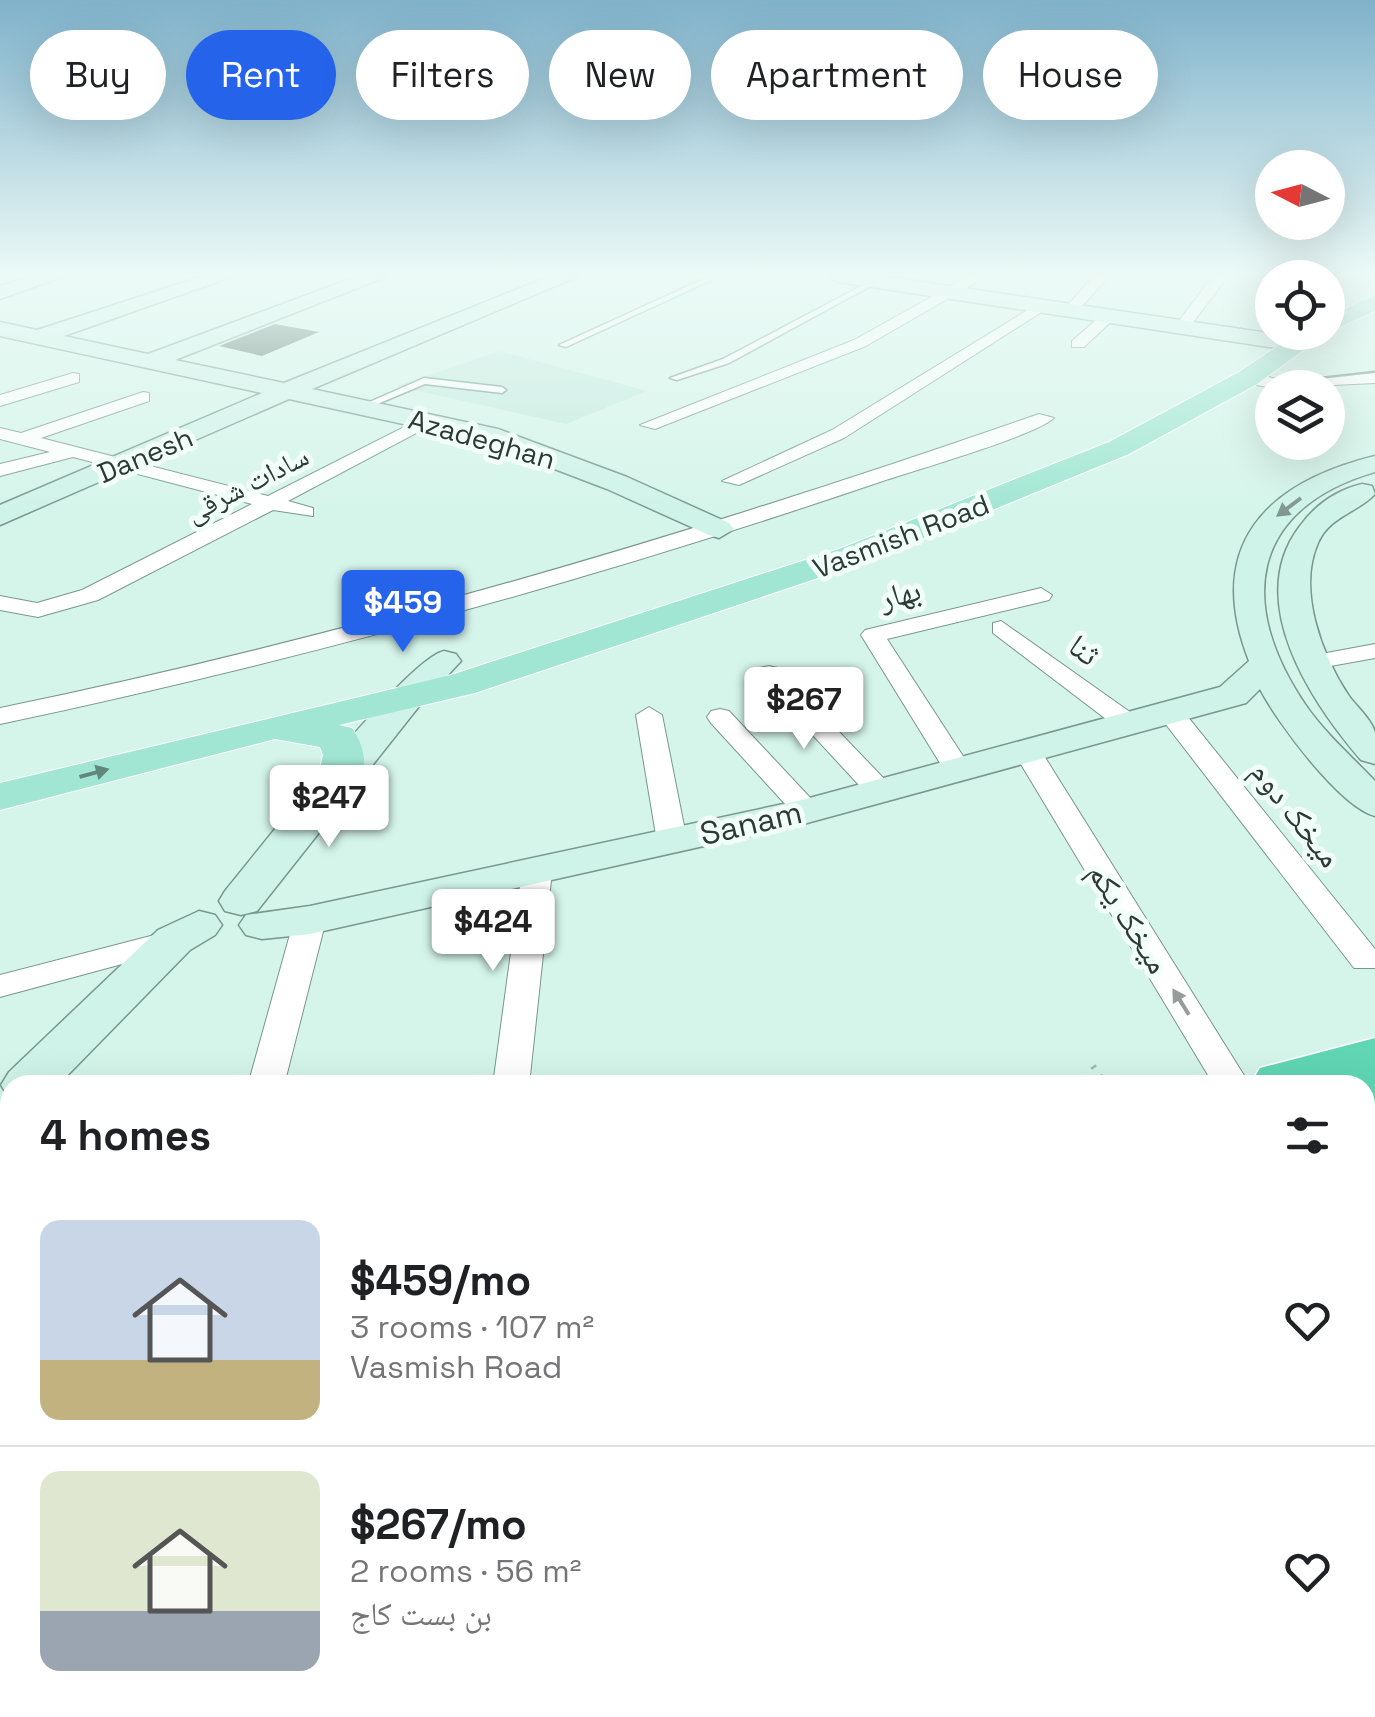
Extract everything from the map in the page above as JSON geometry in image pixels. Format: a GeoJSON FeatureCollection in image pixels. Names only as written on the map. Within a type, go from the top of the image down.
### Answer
{"type":"FeatureCollection","features":[{"type":"Feature","properties":{"kind":"highway"},"geometry":{"type":"LineString","coordinates":[[1324,1075],[1375,1062]]}},
{"type":"Feature","properties":{"kind":"main road","name":"Vasmish Road"},"geometry":{"type":"LineString","coordinates":[[453,673],[966,485],[1086,436],[1246,356]]}},
{"type":"Feature","properties":{"kind":"main road","name":"Vasmish Road"},"geometry":{"type":"LineString","coordinates":[[453,673],[722,601],[980,506],[1119,448],[1248,378],[1268,356]]}},
{"type":"Feature","properties":{"kind":"main road"},"geometry":{"type":"LineString","coordinates":[[0,798],[265,729],[407,697],[453,673]]}},
{"type":"Feature","properties":{"kind":"main road"},"geometry":{"type":"LineString","coordinates":[[265,729],[310,730],[337,737],[351,768]]}},
{"type":"Feature","properties":{"kind":"street","name":"Azadeghan"},"geometry":{"type":"LineString","coordinates":[[123,356],[428,422],[546,455],[719,528]]}},
{"type":"Feature","properties":{"kind":"street"},"geometry":{"type":"LineString","coordinates":[[149,362],[165,356]]}},
{"type":"Feature","properties":{"kind":"street","name":"Danesh"},"geometry":{"type":"LineString","coordinates":[[0,516],[378,356]]}},
{"type":"Feature","properties":{"kind":"street","name":"Danesh"},"geometry":{"type":"LineString","coordinates":[[290,393],[323,388],[400,356]]}},
{"type":"Feature","properties":{"kind":"street"},"geometry":{"type":"LineString","coordinates":[[649,425],[826,356]]}},
{"type":"Feature","properties":{"kind":"street"},"geometry":{"type":"LineString","coordinates":[[732,481],[838,434],[963,356]]}},
{"type":"Feature","properties":{"kind":"street"},"geometry":{"type":"LineString","coordinates":[[0,402],[73,378]]}},
{"type":"Feature","properties":{"kind":"street"},"geometry":{"type":"LineString","coordinates":[[1248,378],[1255,379]]}},
{"type":"Feature","properties":{"kind":"street"},"geometry":{"type":"LineString","coordinates":[[1345,381],[1375,378]]}},
{"type":"Feature","properties":{"kind":"street"},"geometry":{"type":"LineString","coordinates":[[23,438],[143,398]]}},
{"type":"Feature","properties":{"kind":"street"},"geometry":{"type":"LineString","coordinates":[[0,716],[115,694],[386,628],[848,488],[1045,418]]}},
{"type":"Feature","properties":{"kind":"street","name":"سادات شرقی"},"geometry":{"type":"LineString","coordinates":[[0,604],[38,610],[90,594],[428,422]]}},
{"type":"Feature","properties":{"kind":"street"},"geometry":{"type":"LineString","coordinates":[[0,432],[306,512]]}},
{"type":"Feature","properties":{"kind":"street"},"geometry":{"type":"LineString","coordinates":[[0,470],[75,452]]}},
{"type":"Feature","properties":{"kind":"street"},"geometry":{"type":"LineString","coordinates":[[775,464],[848,488]]}},
{"type":"Feature","properties":{"kind":"street"},"geometry":{"type":"LineString","coordinates":[[1375,464],[1316,488],[1280,511],[1255,545],[1250,581],[1254,628],[1266,664],[1298,719],[1375,804]]}},
{"type":"Feature","properties":{"kind":"street"},"geometry":{"type":"LineString","coordinates":[[1375,488],[1348,498],[1319,518],[1301,545],[1293,578],[1296,611],[1314,662],[1339,710],[1375,752]]}},
{"type":"Feature","properties":{"kind":"street","name":"بهار"},"geometry":{"type":"LineString","coordinates":[[958,770],[872,635],[1042,595]]}},
{"type":"Feature","properties":{"kind":"street","name":"ثنا"},"geometry":{"type":"LineString","coordinates":[[1000,628],[1128,724]]}},
{"type":"Feature","properties":{"kind":"street"},"geometry":{"type":"LineString","coordinates":[[1314,662],[1375,651]]}},
{"type":"Feature","properties":{"kind":"street"},"geometry":{"type":"LineString","coordinates":[[1266,664],[1233,695],[1298,719]]}},
{"type":"Feature","properties":{"kind":"street"},"geometry":{"type":"LineString","coordinates":[[351,768],[453,673]]}},
{"type":"Feature","properties":{"kind":"street"},"geometry":{"type":"LineString","coordinates":[[769,674],[880,791]]}},
{"type":"Feature","properties":{"kind":"street","name":"Sanam"},"geometry":{"type":"LineString","coordinates":[[196,935],[247,937],[252,913],[310,920],[807,811],[1233,695]]}},
{"type":"Feature","properties":{"kind":"street"},"geometry":{"type":"LineString","coordinates":[[252,913],[351,768],[407,697]]}},
{"type":"Feature","properties":{"kind":"street","name":"میخک دوم"},"geometry":{"type":"LineString","coordinates":[[1170,712],[1366,960]]}},
{"type":"Feature","properties":{"kind":"street"},"geometry":{"type":"LineString","coordinates":[[649,715],[672,841]]}},
{"type":"Feature","properties":{"kind":"street"},"geometry":{"type":"LineString","coordinates":[[720,717],[807,811]]}},
{"type":"Feature","properties":{"kind":"street","name":"میخک یکم"},"geometry":{"type":"LineString","coordinates":[[1027,751],[1226,1075]]}},
{"type":"Feature","properties":{"kind":"street"},"geometry":{"type":"LineString","coordinates":[[513,1075],[537,872]]}},
{"type":"Feature","properties":{"kind":"street"},"geometry":{"type":"LineString","coordinates":[[269,1075],[310,920]]}},
{"type":"Feature","properties":{"kind":"street"},"geometry":{"type":"LineString","coordinates":[[0,986],[196,935]]}},
{"type":"Feature","properties":{"kind":"street"},"geometry":{"type":"LineString","coordinates":[[38,1075],[196,935]]}},
{"type":"Feature","properties":{"kind":"street"},"geometry":{"type":"LineString","coordinates":[[68,1075],[196,950],[196,935]]}},
{"type":"Feature","properties":{"kind":"lane"},"geometry":{"type":"LineString","coordinates":[[674,378],[735,356]]}},
{"type":"Feature","properties":{"kind":"lane"},"geometry":{"type":"LineString","coordinates":[[360,408],[416,382],[502,390]]}},
{"type":"Feature","properties":{"kind":"path"},"geometry":{"type":"LineString","coordinates":[[1093,1066],[1099,1075]]}},
{"type":"Feature","properties":{"kind":"shaded area"},"geometry":{"type":"Polygon","coordinates":[[[485,356],[519,356],[647,391],[566,424],[397,386],[485,356]]]}},
{"type":"Feature","properties":{"kind":"waterway"},"geometry":{"type":"LineString","coordinates":[[1345,376],[1375,373]]}}]}
